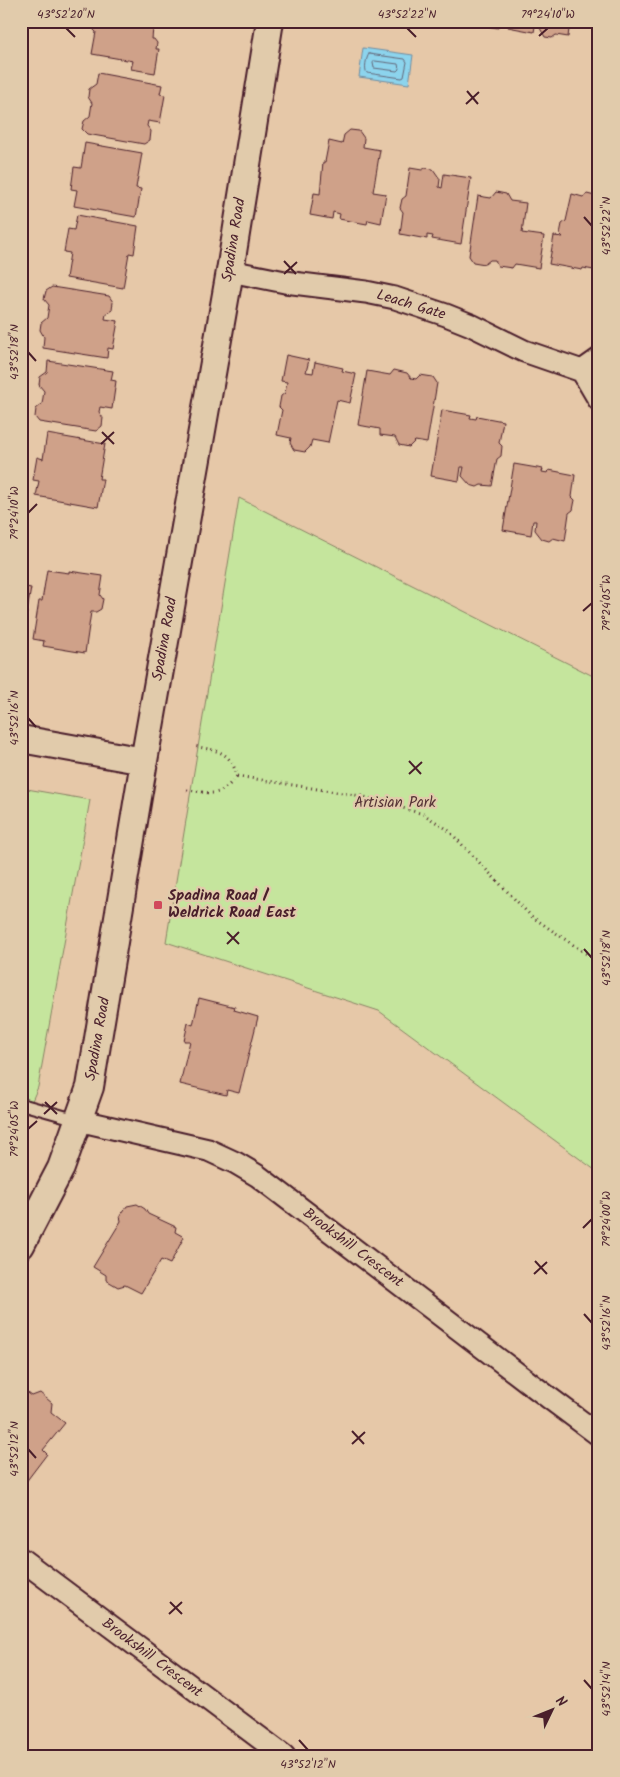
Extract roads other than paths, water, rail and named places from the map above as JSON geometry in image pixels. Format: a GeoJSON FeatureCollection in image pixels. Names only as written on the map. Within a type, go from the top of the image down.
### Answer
{"type":"FeatureCollection","features":[{"type":"Feature","properties":{"kind":"street","name":"Spadina Road"},"geometry":{"type":"LineString","coordinates":[[21,1245],[61,1168],[90,1087],[144,761],[230,271],[270,21]]}},
{"type":"Feature","properties":{"kind":"street","name":"Leach Gate"},"geometry":{"type":"LineString","coordinates":[[230,271],[285,282],[366,292],[394,298],[446,315],[524,350],[591,365],[599,400]]}},
{"type":"Feature","properties":{"kind":"street"},"geometry":{"type":"LineString","coordinates":[[21,739],[144,761]]}},
{"type":"Feature","properties":{"kind":"street","name":"Brookshill Crescent"},"geometry":{"type":"LineString","coordinates":[[78,1120],[208,1150],[258,1176],[599,1434]]}},
{"type":"Feature","properties":{"kind":"street","name":"Brookshill Crescent"},"geometry":{"type":"LineString","coordinates":[[21,1559],[284,1756]]}},
{"type":"Feature","properties":{"kind":"lane"},"geometry":{"type":"LineString","coordinates":[[21,1104],[78,1120]]}},
{"type":"Feature","properties":{"kind":"water"},"geometry":{"type":"Polygon","coordinates":[[[363,48],[413,55],[409,84],[359,77],[363,48]]]}},
{"type":"Feature","properties":{"kind":"place","name":"Spadina Road / Weldrick Road East"},"geometry":{"type":"Point","coordinates":[158,905]}},
{"type":"Feature","properties":{"kind":"park label","name":"Artisian Park"},"geometry":{"type":"Point","coordinates":[395,803]}}]}
